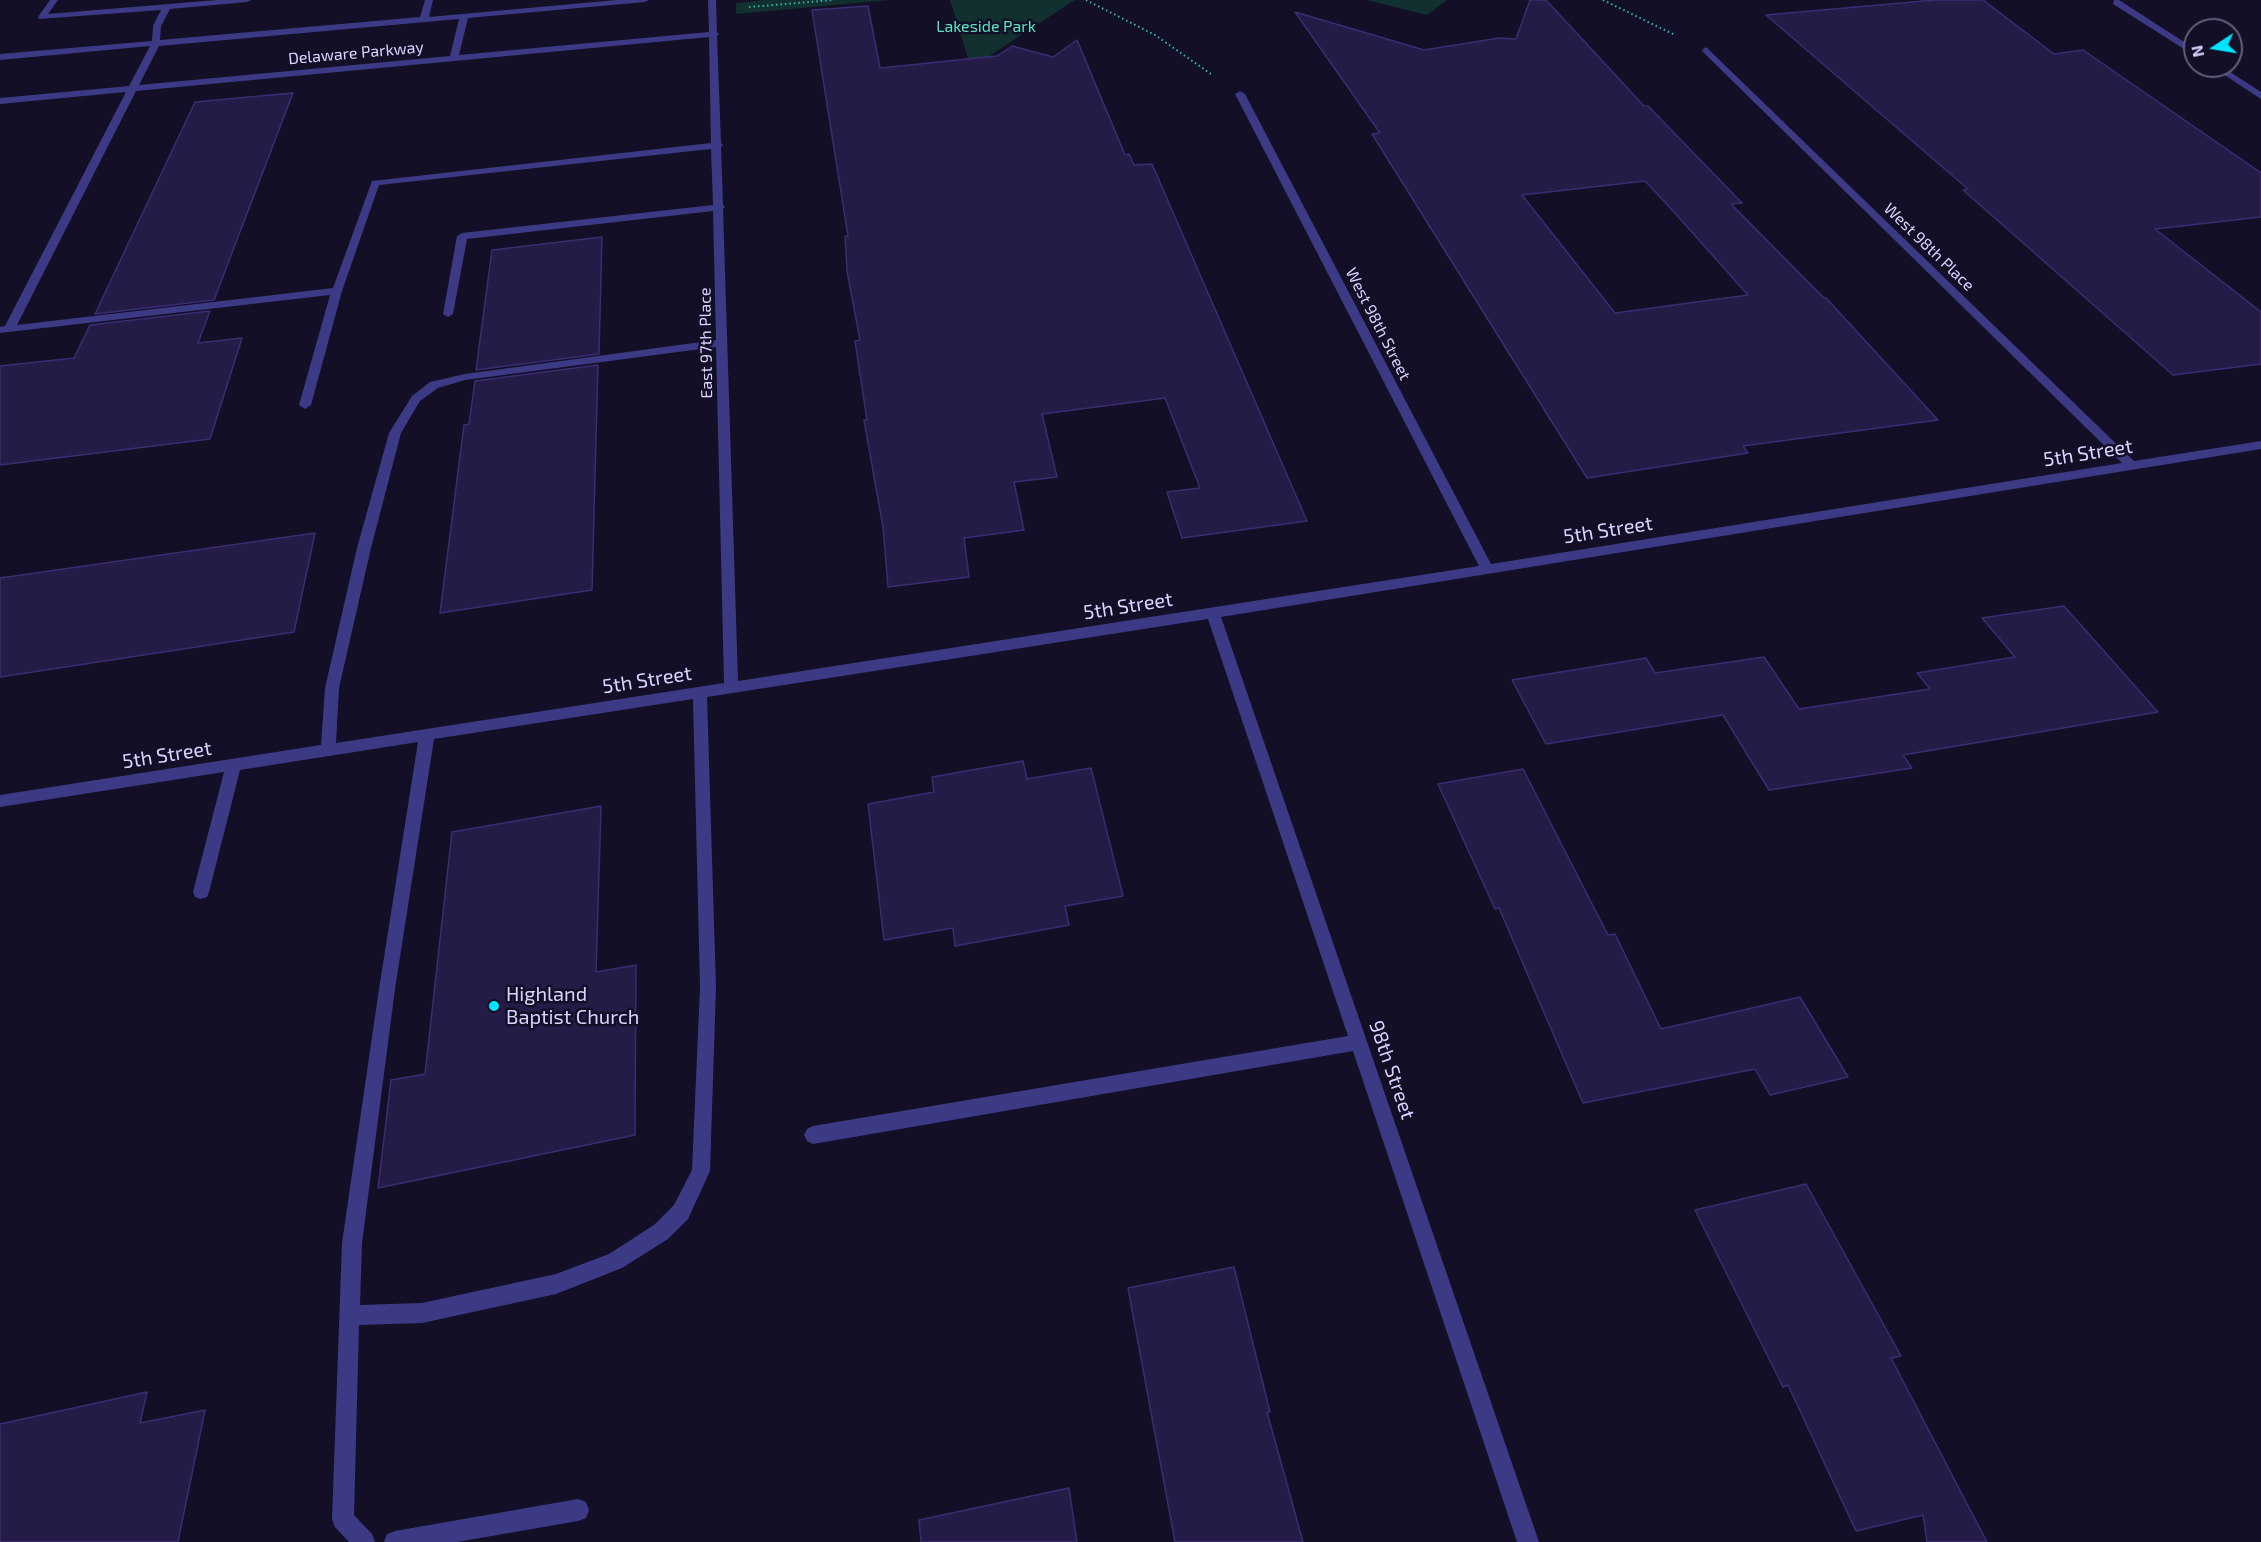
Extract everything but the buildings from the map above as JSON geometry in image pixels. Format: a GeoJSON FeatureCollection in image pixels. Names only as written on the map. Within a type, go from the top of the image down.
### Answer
{"type":"FeatureCollection","features":[{"type":"Feature","properties":{"kind":"street"},"geometry":{"type":"LineString","coordinates":[[54,0],[42,18],[248,0]]}},
{"type":"Feature","properties":{"kind":"street"},"geometry":{"type":"LineString","coordinates":[[424,20],[429,0]]}},
{"type":"Feature","properties":{"kind":"street","name":"Delaware Parkway"},"geometry":{"type":"LineString","coordinates":[[0,57],[645,0]]}},
{"type":"Feature","properties":{"kind":"street"},"geometry":{"type":"LineString","coordinates":[[2116,2],[2183,45]]}},
{"type":"Feature","properties":{"kind":"street","name":"East 97th Place"},"geometry":{"type":"LineString","coordinates":[[712,5],[716,34],[731,686]]}},
{"type":"Feature","properties":{"kind":"street"},"geometry":{"type":"LineString","coordinates":[[5,329],[156,43],[157,26],[167,7]]}},
{"type":"Feature","properties":{"kind":"street"},"geometry":{"type":"LineString","coordinates":[[454,58],[464,16]]}},
{"type":"Feature","properties":{"kind":"street","name":"Delaware Parkway"},"geometry":{"type":"LineString","coordinates":[[0,101],[716,34]]}},
{"type":"Feature","properties":{"kind":"street","name":"West 98th Place"},"geometry":{"type":"LineString","coordinates":[[1706,50],[2131,465]]}},
{"type":"Feature","properties":{"kind":"street"},"geometry":{"type":"LineString","coordinates":[[2233,78],[2261,96]]}},
{"type":"Feature","properties":{"kind":"street","name":"West 98th Street"},"geometry":{"type":"LineString","coordinates":[[1240,94],[1486,569]]}},
{"type":"Feature","properties":{"kind":"street"},"geometry":{"type":"LineString","coordinates":[[305,405],[337,291],[375,183],[718,145]]}},
{"type":"Feature","properties":{"kind":"street"},"geometry":{"type":"LineString","coordinates":[[448,314],[462,236],[720,207]]}},
{"type":"Feature","properties":{"kind":"street"},"geometry":{"type":"LineString","coordinates":[[5,329],[337,291]]}},
{"type":"Feature","properties":{"kind":"street"},"geometry":{"type":"LineString","coordinates":[[328,749],[332,688],[364,548],[395,433],[416,399],[434,385],[465,377],[722,343]]}},
{"type":"Feature","properties":{"kind":"street","name":"5th Street"},"geometry":{"type":"LineString","coordinates":[[0,801],[1213,613],[2261,445]]}},
{"type":"Feature","properties":{"kind":"street","name":"98th Street"},"geometry":{"type":"LineString","coordinates":[[1213,613],[1528,1542]]}},
{"type":"Feature","properties":{"kind":"street"},"geometry":{"type":"LineString","coordinates":[[350,1315],[422,1313],[504,1298],[556,1284],[615,1261],[661,1232],[681,1212],[700,1171],[708,987],[700,691]]}},
{"type":"Feature","properties":{"kind":"street"},"geometry":{"type":"LineString","coordinates":[[364,1542],[343,1519],[354,1232],[387,989],[427,734]]}},
{"type":"Feature","properties":{"kind":"street"},"geometry":{"type":"LineString","coordinates":[[201,891],[234,764]]}},
{"type":"Feature","properties":{"kind":"street"},"geometry":{"type":"LineString","coordinates":[[813,1135],[1359,1042]]}},
{"type":"Feature","properties":{"kind":"street"},"geometry":{"type":"LineString","coordinates":[[395,1542],[578,1510]]}},
{"type":"Feature","properties":{"kind":"path"},"geometry":{"type":"LineString","coordinates":[[712,5],[833,0]]}},
{"type":"Feature","properties":{"kind":"path"},"geometry":{"type":"LineString","coordinates":[[1086,0],[1109,14],[1155,35],[1240,94]]}},
{"type":"Feature","properties":{"kind":"path"},"geometry":{"type":"LineString","coordinates":[[1603,0],[1706,50]]}},
{"type":"Feature","properties":{"kind":"green space","name":"Lakeside Park"},"geometry":{"type":"Polygon","coordinates":[[[764,0],[889,0],[736,14],[736,3],[764,0]]]}},
{"type":"Feature","properties":{"kind":"green space","name":"Lakeside Park"},"geometry":{"type":"Polygon","coordinates":[[[950,0],[1075,0],[971,68],[950,0]]]}},
{"type":"Feature","properties":{"kind":"green space"},"geometry":{"type":"Polygon","coordinates":[[[1367,0],[1447,0],[1427,15],[1367,0]]]}},
{"type":"Feature","properties":{"kind":"place","name":"Highland Baptist Church"},"geometry":{"type":"Point","coordinates":[494,1006]}}]}
